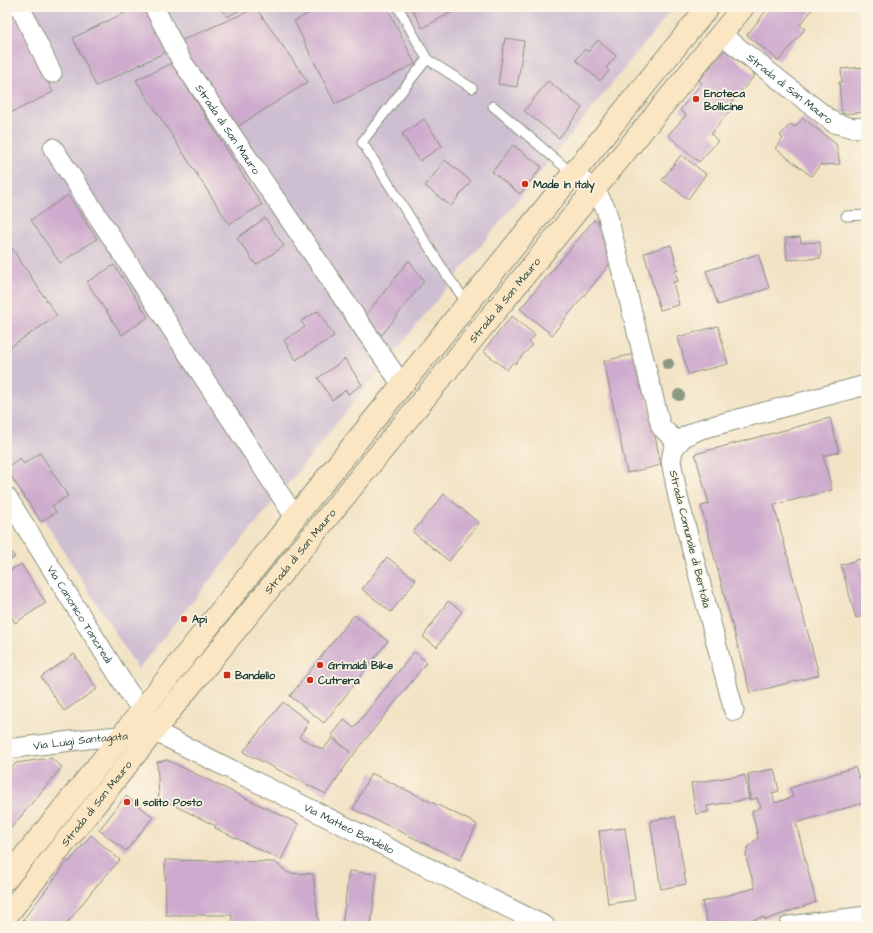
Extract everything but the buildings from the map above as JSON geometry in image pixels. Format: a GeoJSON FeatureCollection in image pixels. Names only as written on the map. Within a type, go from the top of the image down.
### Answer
{"type":"FeatureCollection","features":[{"type":"Feature","properties":{"kind":"main road","name":"Strada di San Mauro"},"geometry":{"type":"LineString","coordinates":[[7,878],[295,517],[708,7]]}},
{"type":"Feature","properties":{"kind":"main road","name":"Strada di San Mauro"},"geometry":{"type":"LineString","coordinates":[[7,915],[743,7]]}},
{"type":"Feature","properties":{"kind":"street"},"geometry":{"type":"LineString","coordinates":[[20,7],[52,73]]}},
{"type":"Feature","properties":{"kind":"street","name":"Strada di San Mauro"},"geometry":{"type":"LineString","coordinates":[[154,7],[181,60],[402,385]]}},
{"type":"Feature","properties":{"kind":"street","name":"Strada di San Mauro"},"geometry":{"type":"LineString","coordinates":[[721,34],[834,122],[853,128],[866,127]]}},
{"type":"Feature","properties":{"kind":"street"},"geometry":{"type":"LineString","coordinates":[[53,148],[295,517]]}},
{"type":"Feature","properties":{"kind":"street"},"geometry":{"type":"LineString","coordinates":[[573,174],[595,190],[606,209],[662,427],[678,443],[684,437],[701,429],[866,385]]}},
{"type":"Feature","properties":{"kind":"street","name":"Strada Comunale di Bertolla"},"geometry":{"type":"LineString","coordinates":[[678,443],[673,450],[671,460],[678,497],[734,711]]}},
{"type":"Feature","properties":{"kind":"street","name":"Via Canonico Tancredi"},"geometry":{"type":"LineString","coordinates":[[7,497],[128,691],[142,710],[154,732]]}},
{"type":"Feature","properties":{"kind":"street","name":"Via Luigi Santagata"},"geometry":{"type":"LineString","coordinates":[[7,750],[154,732]]}},
{"type":"Feature","properties":{"kind":"street","name":"Via Matteo Bandello"},"geometry":{"type":"LineString","coordinates":[[154,732],[544,926]]}},
{"type":"Feature","properties":{"kind":"street"},"geometry":{"type":"LineString","coordinates":[[791,926],[866,916]]}},
{"type":"Feature","properties":{"kind":"lane"},"geometry":{"type":"LineString","coordinates":[[398,7],[427,59],[472,88]]}},
{"type":"Feature","properties":{"kind":"lane"},"geometry":{"type":"LineString","coordinates":[[427,59],[362,142],[448,277],[468,304]]}},
{"type":"Feature","properties":{"kind":"lane"},"geometry":{"type":"LineString","coordinates":[[493,106],[573,174]]}},
{"type":"Feature","properties":{"kind":"lane"},"geometry":{"type":"LineString","coordinates":[[846,216],[866,215]]}},
{"type":"Feature","properties":{"kind":"shaded area"},"geometry":{"type":"Polygon","coordinates":[[[7,7],[674,7],[138,669],[7,461],[7,7]]]}},
{"type":"Feature","properties":{"kind":"place","name":"Enoteca Bollicine"},"geometry":{"type":"Point","coordinates":[696,99]}},
{"type":"Feature","properties":{"kind":"place","name":"Made in Italy"},"geometry":{"type":"Point","coordinates":[525,184]}},
{"type":"Feature","properties":{"kind":"place","name":"Api"},"geometry":{"type":"Point","coordinates":[184,619]}},
{"type":"Feature","properties":{"kind":"place","name":"Grimaldi Bike"},"geometry":{"type":"Point","coordinates":[320,665]}},
{"type":"Feature","properties":{"kind":"place","name":"Bandello"},"geometry":{"type":"Point","coordinates":[227,675]}},
{"type":"Feature","properties":{"kind":"place","name":"Cutrera"},"geometry":{"type":"Point","coordinates":[310,680]}},
{"type":"Feature","properties":{"kind":"place","name":"Il solito Posto"},"geometry":{"type":"Point","coordinates":[127,802]}}]}
